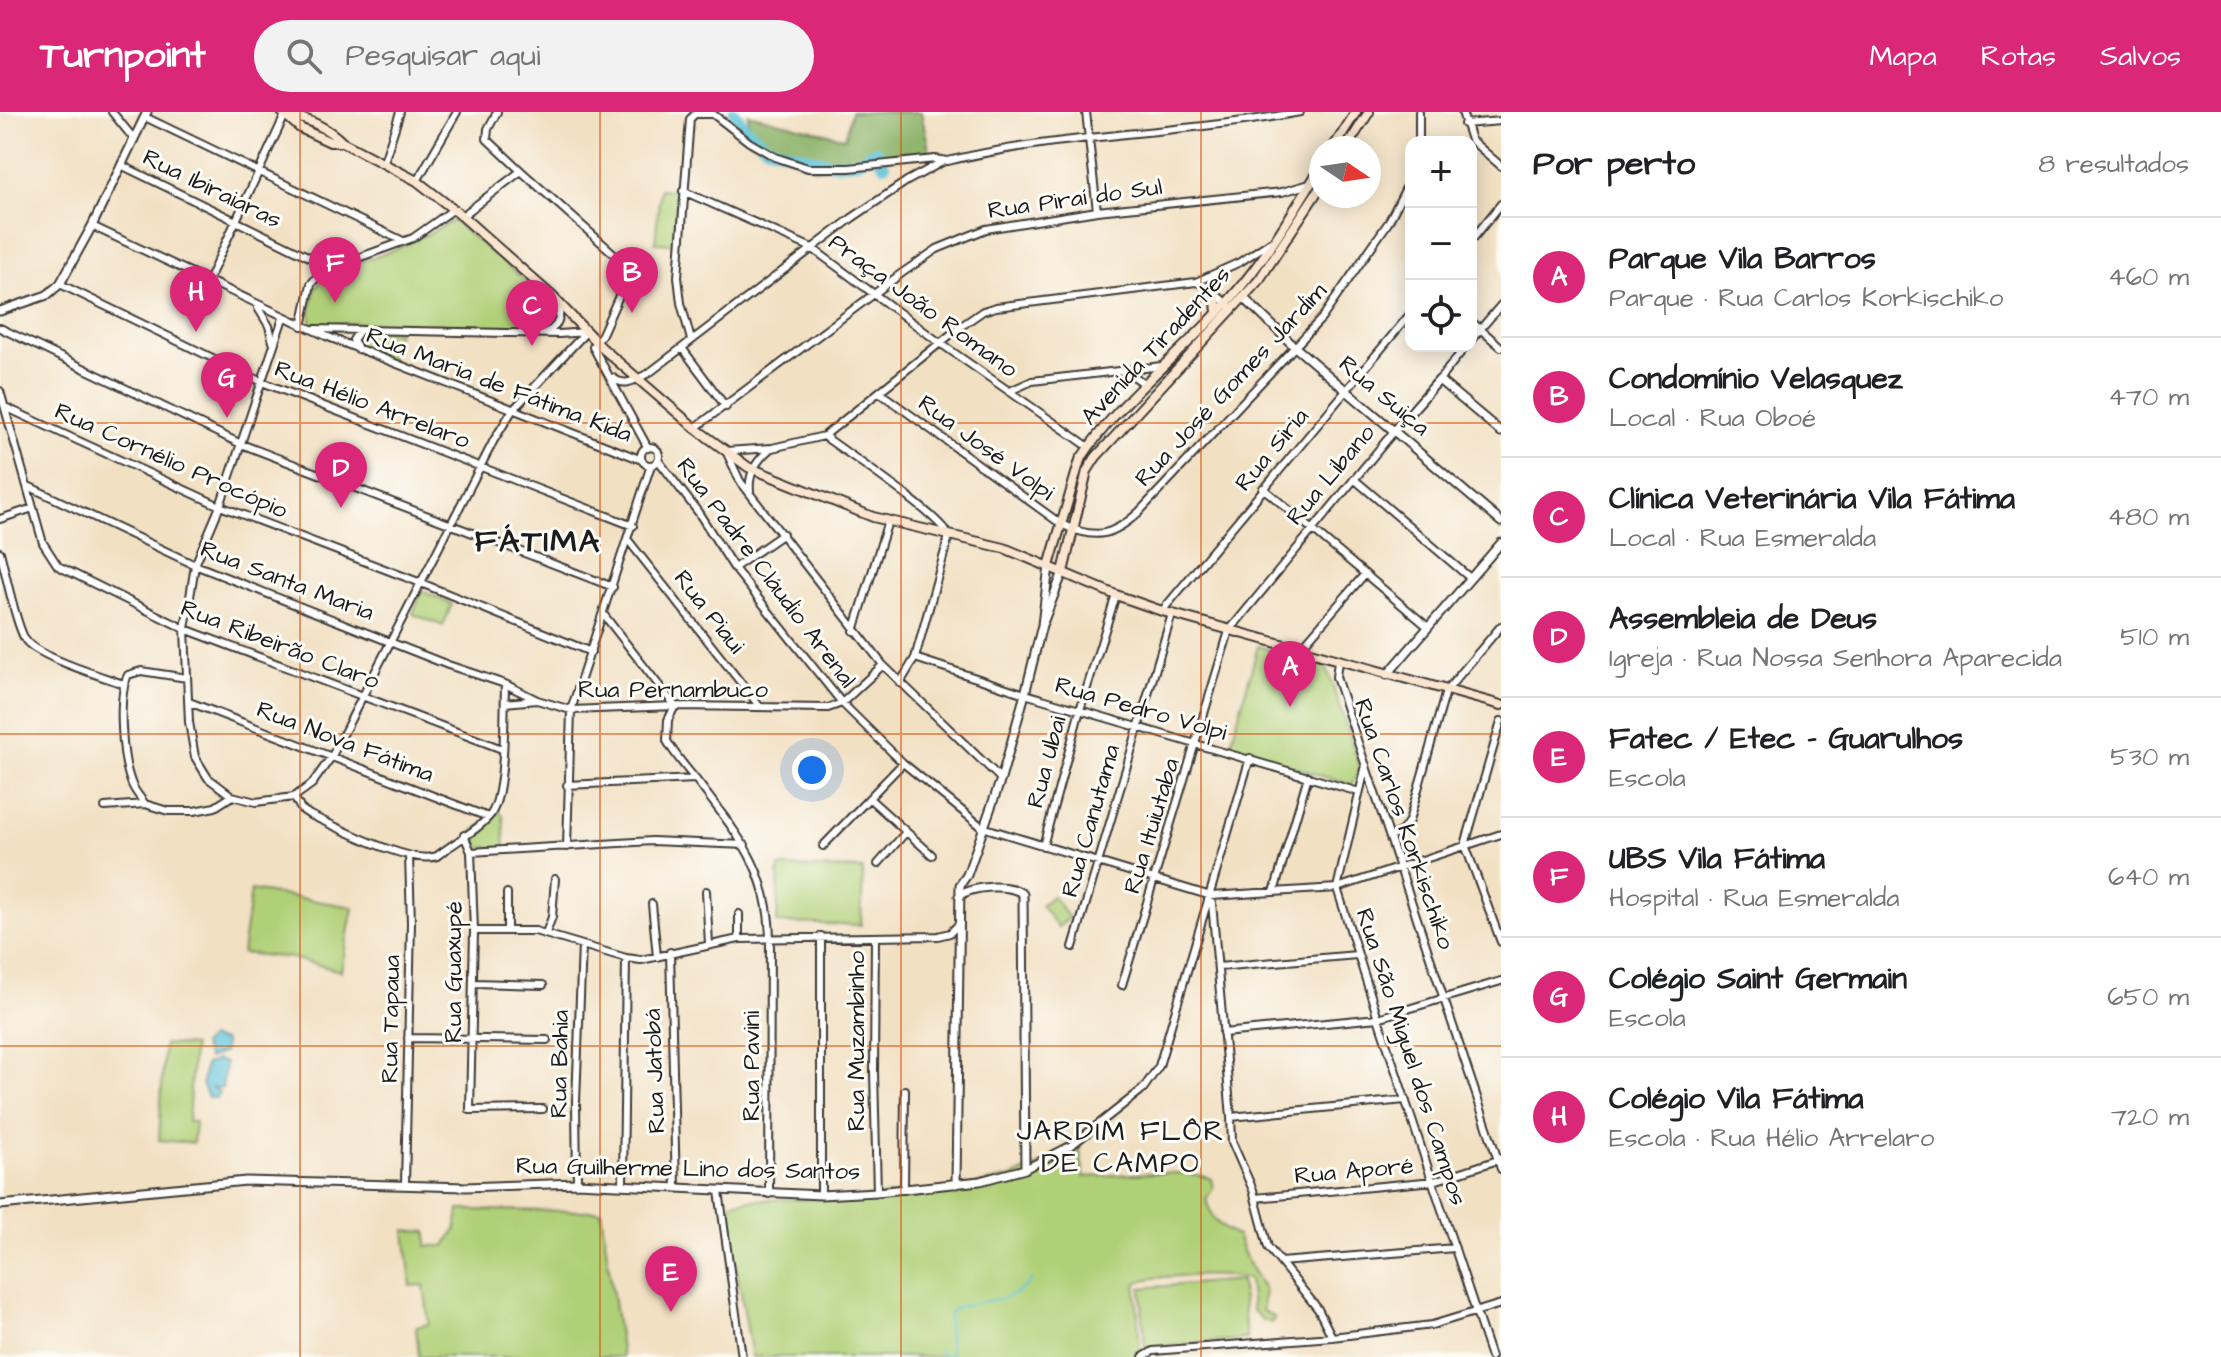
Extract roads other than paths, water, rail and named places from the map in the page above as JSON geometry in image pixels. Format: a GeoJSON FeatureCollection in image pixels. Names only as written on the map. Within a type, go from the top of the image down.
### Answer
{"type":"FeatureCollection","features":[{"type":"Feature","properties":{"kind":"main road"},"geometry":{"type":"LineString","coordinates":[[1341,136],[1356,112]]}},
{"type":"Feature","properties":{"kind":"main road"},"geometry":{"type":"LineString","coordinates":[[1354,136],[1369,112]]}},
{"type":"Feature","properties":{"kind":"main road"},"geometry":{"type":"LineString","coordinates":[[285,114],[300,128],[330,142],[342,142],[384,162],[417,181],[454,209],[558,302],[595,341],[695,428],[754,470],[888,521],[991,544],[1162,611],[1501,705]]}},
{"type":"Feature","properties":{"kind":"main road","name":"Avenida Tiradentes"},"geometry":{"type":"LineString","coordinates":[[1049,566],[1080,460],[1145,384],[1246,279],[1309,186]]}},
{"type":"Feature","properties":{"kind":"main road","name":"Avenida Tiradentes"},"geometry":{"type":"LineString","coordinates":[[1063,572],[1087,471],[1096,457],[1244,298],[1309,204]]}},
{"type":"Feature","properties":{"kind":"main road"},"geometry":{"type":"LineString","coordinates":[[1215,293],[1217,312]]}},
{"type":"Feature","properties":{"kind":"street"},"geometry":{"type":"LineString","coordinates":[[112,112],[134,139]]}},
{"type":"Feature","properties":{"kind":"street"},"geometry":{"type":"LineString","coordinates":[[384,162],[400,112]]}},
{"type":"Feature","properties":{"kind":"street"},"geometry":{"type":"LineString","coordinates":[[417,181],[457,112]]}},
{"type":"Feature","properties":{"kind":"street"},"geometry":{"type":"LineString","coordinates":[[497,112],[488,129],[487,139],[631,269],[602,334],[595,341]]}},
{"type":"Feature","properties":{"kind":"street"},"geometry":{"type":"LineString","coordinates":[[691,340],[678,277],[683,191],[692,115],[699,112],[713,114],[730,129],[775,157],[808,168],[849,168],[935,159],[944,161]]}},
{"type":"Feature","properties":{"kind":"street"},"geometry":{"type":"LineString","coordinates":[[1086,112],[1097,211]]}},
{"type":"Feature","properties":{"kind":"street"},"geometry":{"type":"LineString","coordinates":[[608,375],[623,383],[649,373],[812,248],[907,181],[944,161],[1089,137],[1270,118],[1300,112]]}},
{"type":"Feature","properties":{"kind":"street"},"geometry":{"type":"LineString","coordinates":[[1345,112],[1348,125]]}},
{"type":"Feature","properties":{"kind":"street"},"geometry":{"type":"LineString","coordinates":[[1419,112],[1419,136]]}},
{"type":"Feature","properties":{"kind":"street"},"geometry":{"type":"LineString","coordinates":[[1462,112],[1471,140],[1501,166]]}},
{"type":"Feature","properties":{"kind":"street"},"geometry":{"type":"LineString","coordinates":[[208,281],[285,114]]}},
{"type":"Feature","properties":{"kind":"street"},"geometry":{"type":"LineString","coordinates":[[0,311],[47,295],[60,284],[146,115],[403,241]]}},
{"type":"Feature","properties":{"kind":"street"},"geometry":{"type":"LineString","coordinates":[[1464,124],[1501,121]]}},
{"type":"Feature","properties":{"kind":"street","name":"Rua Ibiraiaras"},"geometry":{"type":"LineString","coordinates":[[121,165],[330,267]]}},
{"type":"Feature","properties":{"kind":"street"},"geometry":{"type":"LineString","coordinates":[[462,216],[521,171]]}},
{"type":"Feature","properties":{"kind":"street","name":"Rua Piraí do Sul"},"geometry":{"type":"LineString","coordinates":[[695,428],[873,294],[937,249],[970,234],[1005,225],[1097,211],[1282,192],[1309,184]]}},
{"type":"Feature","properties":{"kind":"street","name":"Rua José Gomes Jardim"},"geometry":{"type":"LineString","coordinates":[[1073,530],[1099,535],[1122,527],[1322,318],[1388,223],[1405,190]]}},
{"type":"Feature","properties":{"kind":"street","name":"Praça João Romano"},"geometry":{"type":"LineString","coordinates":[[683,191],[812,248],[940,343],[1089,447]]}},
{"type":"Feature","properties":{"kind":"street"},"geometry":{"type":"LineString","coordinates":[[1282,192],[1298,204]]}},
{"type":"Feature","properties":{"kind":"street"},"geometry":{"type":"LineString","coordinates":[[1477,234],[1501,204]]}},
{"type":"Feature","properties":{"kind":"street"},"geometry":{"type":"LineString","coordinates":[[454,209],[435,224],[403,241],[330,267],[315,277],[311,284],[305,327],[559,334],[586,332]]}},
{"type":"Feature","properties":{"kind":"street","name":"Rua Maria de Fátima Kida"},"geometry":{"type":"LineString","coordinates":[[92,226],[283,318],[642,460]]}},
{"type":"Feature","properties":{"kind":"street"},"geometry":{"type":"LineString","coordinates":[[1001,779],[900,683],[854,631],[751,495],[733,469],[726,451],[772,448],[824,436],[970,319],[996,307],[1196,282],[1240,262],[1272,241]]}},
{"type":"Feature","properties":{"kind":"street"},"geometry":{"type":"LineString","coordinates":[[1196,282],[1208,287],[1233,310]]}},
{"type":"Feature","properties":{"kind":"street","name":"Rua Hélio Arrelaro"},"geometry":{"type":"LineString","coordinates":[[60,284],[262,382],[633,526]]}},
{"type":"Feature","properties":{"kind":"street","name":"Rua Suiça"},"geometry":{"type":"LineString","coordinates":[[1244,298],[1295,347],[1501,522]]}},
{"type":"Feature","properties":{"kind":"street"},"geometry":{"type":"LineString","coordinates":[[543,333],[557,323],[560,316],[558,302]]}},
{"type":"Feature","properties":{"kind":"street"},"geometry":{"type":"LineString","coordinates":[[256,305],[269,326],[273,344]]}},
{"type":"Feature","properties":{"kind":"street"},"geometry":{"type":"LineString","coordinates":[[1477,333],[1501,305]]}},
{"type":"Feature","properties":{"kind":"street"},"geometry":{"type":"LineString","coordinates":[[283,318],[220,506],[195,565],[185,629],[190,740],[195,757],[208,778],[232,796],[256,802],[294,797],[312,784],[332,756],[480,467],[512,411],[586,332]]}},
{"type":"Feature","properties":{"kind":"street","name":"Rua Siria"},"geometry":{"type":"LineString","coordinates":[[1162,611],[1405,320]]}},
{"type":"Feature","properties":{"kind":"street"},"geometry":{"type":"LineString","coordinates":[[1477,326],[1501,347]]}},
{"type":"Feature","properties":{"kind":"street"},"geometry":{"type":"LineString","coordinates":[[0,328],[241,444],[613,587]]}},
{"type":"Feature","properties":{"kind":"street"},"geometry":{"type":"LineString","coordinates":[[358,349],[354,336],[360,330]]}},
{"type":"Feature","properties":{"kind":"street"},"geometry":{"type":"LineString","coordinates":[[559,334],[568,342],[563,354]]}},
{"type":"Feature","properties":{"kind":"street","name":"Rua Padre Cláudio Arenal"},"geometry":{"type":"LineString","coordinates":[[595,341],[593,347],[648,448]]}},
{"type":"Feature","properties":{"kind":"street"},"geometry":{"type":"LineString","coordinates":[[682,348],[726,407]]}},
{"type":"Feature","properties":{"kind":"street","name":"Rua Libano"},"geometry":{"type":"LineString","coordinates":[[1229,631],[1461,352]]}},
{"type":"Feature","properties":{"kind":"street"},"geometry":{"type":"LineString","coordinates":[[1010,391],[1032,381],[1162,366]]}},
{"type":"Feature","properties":{"kind":"street"},"geometry":{"type":"LineString","coordinates":[[1123,369],[1145,384]]}},
{"type":"Feature","properties":{"kind":"street"},"geometry":{"type":"LineString","coordinates":[[1439,380],[1501,432]]}},
{"type":"Feature","properties":{"kind":"street"},"geometry":{"type":"LineString","coordinates":[[0,391],[33,508],[0,519]]}},
{"type":"Feature","properties":{"kind":"street","name":"Rua José Volpi"},"geometry":{"type":"LineString","coordinates":[[879,392],[1073,530]]}},
{"type":"Feature","properties":{"kind":"street","name":"Rua Cornélio Procópio"},"geometry":{"type":"LineString","coordinates":[[5,407],[220,506],[591,652]]}},
{"type":"Feature","properties":{"kind":"street"},"geometry":{"type":"LineString","coordinates":[[824,436],[921,508],[946,529],[949,536],[915,658],[900,683]]}},
{"type":"Feature","properties":{"kind":"street"},"geometry":{"type":"LineString","coordinates":[[567,847],[571,710],[604,615],[628,540],[655,463],[658,452],[648,448],[641,453],[645,464],[655,463]]}},
{"type":"Feature","properties":{"kind":"street"},"geometry":{"type":"LineString","coordinates":[[751,495],[749,481],[757,462],[772,448]]}},
{"type":"Feature","properties":{"kind":"street","name":"Rua Padre Cláudio Arenal"},"geometry":{"type":"LineString","coordinates":[[655,463],[698,512],[734,568],[842,703],[903,763],[982,827],[1211,896],[1337,888],[1501,834]]}},
{"type":"Feature","properties":{"kind":"street"},"geometry":{"type":"LineString","coordinates":[[1354,479],[1470,578]]}},
{"type":"Feature","properties":{"kind":"street","name":"Rua Santa Maria"},"geometry":{"type":"LineString","coordinates":[[27,486],[195,565],[448,665],[505,684],[537,700]]}},
{"type":"Feature","properties":{"kind":"street"},"geometry":{"type":"LineString","coordinates":[[1263,488],[1428,627]]}},
{"type":"Feature","properties":{"kind":"street","name":"Rua Ribeirão Claro"},"geometry":{"type":"LineString","coordinates":[[33,508],[43,543],[52,560],[68,572],[185,629],[502,749]]}},
{"type":"Feature","properties":{"kind":"street"},"geometry":{"type":"LineString","coordinates":[[916,528],[921,508]]}},
{"type":"Feature","properties":{"kind":"street"},"geometry":{"type":"LineString","coordinates":[[854,631],[888,521]]}},
{"type":"Feature","properties":{"kind":"street"},"geometry":{"type":"LineString","coordinates":[[734,568],[783,534]]}},
{"type":"Feature","properties":{"kind":"street","name":"Rua Piaui"},"geometry":{"type":"LineString","coordinates":[[628,540],[760,707]]}},
{"type":"Feature","properties":{"kind":"street"},"geometry":{"type":"LineString","coordinates":[[1387,675],[1501,543]]}},
{"type":"Feature","properties":{"kind":"street"},"geometry":{"type":"LineString","coordinates":[[0,552],[20,626],[28,643],[64,662],[123,684]]}},
{"type":"Feature","properties":{"kind":"street"},"geometry":{"type":"LineString","coordinates":[[956,1184],[960,885],[967,875],[1001,779],[1025,694],[1042,625],[1049,566]]}},
{"type":"Feature","properties":{"kind":"street"},"geometry":{"type":"LineString","coordinates":[[1042,625],[1063,572]]}},
{"type":"Feature","properties":{"kind":"street"},"geometry":{"type":"LineString","coordinates":[[1299,650],[1364,575]]}},
{"type":"Feature","properties":{"kind":"street","name":"Rua Ubai"},"geometry":{"type":"LineString","coordinates":[[1043,846],[1080,710],[1116,595]]}},
{"type":"Feature","properties":{"kind":"street","name":"Rua Canutama"},"geometry":{"type":"LineString","coordinates":[[1073,947],[1172,614]]}},
{"type":"Feature","properties":{"kind":"street"},"geometry":{"type":"LineString","coordinates":[[604,615],[675,706]]}},
{"type":"Feature","properties":{"kind":"street"},"geometry":{"type":"LineString","coordinates":[[1390,837],[1402,831],[1409,821],[1446,691],[1501,626]]}},
{"type":"Feature","properties":{"kind":"street","name":"Rua Ituiutaba"},"geometry":{"type":"LineString","coordinates":[[1122,985],[1229,631]]}},
{"type":"Feature","properties":{"kind":"street","name":"Rua Pedro Volpi"},"geometry":{"type":"LineString","coordinates":[[915,658],[1025,694],[1359,792]]}},
{"type":"Feature","properties":{"kind":"street","name":"Rua Carlos Korkischiko"},"geometry":{"type":"LineString","coordinates":[[1338,661],[1336,677],[1501,1169]]}},
{"type":"Feature","properties":{"kind":"street"},"geometry":{"type":"LineString","coordinates":[[842,703],[883,665]]}},
{"type":"Feature","properties":{"kind":"street"},"geometry":{"type":"LineString","coordinates":[[145,804],[131,782],[127,764],[123,684],[128,675],[136,671],[187,678]]}},
{"type":"Feature","properties":{"kind":"street"},"geometry":{"type":"LineString","coordinates":[[294,797],[301,809],[310,815],[409,856],[428,859],[488,817],[498,797],[505,684]]}},
{"type":"Feature","properties":{"kind":"street","name":"Rua Pernambuco"},"geometry":{"type":"LineString","coordinates":[[505,703],[537,700],[571,710],[675,706],[818,708],[842,703]]}},
{"type":"Feature","properties":{"kind":"street","name":"Rua Nova Fátima"},"geometry":{"type":"LineString","coordinates":[[189,702],[488,817]]}},
{"type":"Feature","properties":{"kind":"street","name":"Rua Pavini"},"geometry":{"type":"LineString","coordinates":[[675,706],[668,720],[667,741],[745,845],[763,883],[770,937],[769,1194]]}},
{"type":"Feature","properties":{"kind":"street"},"geometry":{"type":"LineString","coordinates":[[1501,721],[1465,845],[1501,942]]}},
{"type":"Feature","properties":{"kind":"street","name":"Rua Guilherme Lino dos Santos"},"geometry":{"type":"LineString","coordinates":[[0,1205],[246,1181],[466,1187],[623,1184],[821,1195],[956,1184],[1025,1169],[1066,1149],[1152,1080],[1211,896],[1250,758]]}},
{"type":"Feature","properties":{"kind":"street"},"geometry":{"type":"LineString","coordinates":[[823,846],[903,763]]}},
{"type":"Feature","properties":{"kind":"street","name":"Rua São Miguel dos Campos"},"geometry":{"type":"LineString","coordinates":[[1366,765],[1337,888],[1491,1357]]}},
{"type":"Feature","properties":{"kind":"street"},"geometry":{"type":"LineString","coordinates":[[1274,892],[1308,776]]}},
{"type":"Feature","properties":{"kind":"street"},"geometry":{"type":"LineString","coordinates":[[567,785],[695,779]]}},
{"type":"Feature","properties":{"kind":"street"},"geometry":{"type":"LineString","coordinates":[[105,807],[145,804],[168,811],[194,811],[215,807],[232,796]]}},
{"type":"Feature","properties":{"kind":"street"},"geometry":{"type":"LineString","coordinates":[[870,799],[932,855]]}},
{"type":"Feature","properties":{"kind":"street"},"geometry":{"type":"LineString","coordinates":[[878,864],[906,832]]}},
{"type":"Feature","properties":{"kind":"street","name":"Rua Guaxupé"},"geometry":{"type":"LineString","coordinates":[[464,835],[471,852],[474,931],[470,1110],[543,1109]]}},
{"type":"Feature","properties":{"kind":"street"},"geometry":{"type":"LineString","coordinates":[[471,852],[673,841],[745,845]]}},
{"type":"Feature","properties":{"kind":"street","name":"Rua Tapaua"},"geometry":{"type":"LineString","coordinates":[[405,1184],[409,856]]}},
{"type":"Feature","properties":{"kind":"street"},"geometry":{"type":"LineString","coordinates":[[967,875],[970,883],[985,888]]}},
{"type":"Feature","properties":{"kind":"street"},"geometry":{"type":"LineString","coordinates":[[546,933],[552,917],[555,879]]}},
{"type":"Feature","properties":{"kind":"street"},"geometry":{"type":"LineString","coordinates":[[959,896],[967,890],[1015,889],[1022,892],[1024,900],[1025,1169]]}},
{"type":"Feature","properties":{"kind":"street"},"geometry":{"type":"LineString","coordinates":[[706,891],[709,944]]}},
{"type":"Feature","properties":{"kind":"street"},"geometry":{"type":"LineString","coordinates":[[507,893],[507,931]]}},
{"type":"Feature","properties":{"kind":"street"},"geometry":{"type":"LineString","coordinates":[[1211,896],[1232,1142],[1255,1198],[1265,1241],[1318,1309],[1332,1337]]}},
{"type":"Feature","properties":{"kind":"street"},"geometry":{"type":"LineString","coordinates":[[652,904],[657,957]]}},
{"type":"Feature","properties":{"kind":"street"},"geometry":{"type":"LineString","coordinates":[[1490,911],[1501,908]]}},
{"type":"Feature","properties":{"kind":"street"},"geometry":{"type":"LineString","coordinates":[[739,914],[739,939]]}},
{"type":"Feature","properties":{"kind":"street"},"geometry":{"type":"LineString","coordinates":[[474,931],[546,933],[626,958],[650,960],[670,952],[739,939],[938,936],[950,933],[959,924]]}},
{"type":"Feature","properties":{"kind":"street"},"geometry":{"type":"LineString","coordinates":[[821,936],[821,1195]]}},
{"type":"Feature","properties":{"kind":"street"},"geometry":{"type":"LineString","coordinates":[[938,936],[950,939],[959,948]]}},
{"type":"Feature","properties":{"kind":"street","name":"Rua Muzambinho"},"geometry":{"type":"LineString","coordinates":[[875,937],[877,1192]]}},
{"type":"Feature","properties":{"kind":"street"},"geometry":{"type":"LineString","coordinates":[[1196,944],[1206,942],[1215,947]]}},
{"type":"Feature","properties":{"kind":"street","name":"Rua Bahia"},"geometry":{"type":"LineString","coordinates":[[577,1183],[576,1102],[582,945]]}},
{"type":"Feature","properties":{"kind":"street","name":"Rua Jatobá"},"geometry":{"type":"LineString","coordinates":[[670,952],[676,1188]]}},
{"type":"Feature","properties":{"kind":"street"},"geometry":{"type":"LineString","coordinates":[[1218,967],[1357,955]]}},
{"type":"Feature","properties":{"kind":"street"},"geometry":{"type":"LineString","coordinates":[[623,1184],[626,958]]}},
{"type":"Feature","properties":{"kind":"street"},"geometry":{"type":"LineString","coordinates":[[1223,1033],[1378,1018],[1501,981]]}},
{"type":"Feature","properties":{"kind":"street"},"geometry":{"type":"LineString","coordinates":[[474,983],[543,985]]}},
{"type":"Feature","properties":{"kind":"street"},"geometry":{"type":"LineString","coordinates":[[408,1038],[547,1040]]}},
{"type":"Feature","properties":{"kind":"street"},"geometry":{"type":"LineString","coordinates":[[904,1190],[905,1090]]}},
{"type":"Feature","properties":{"kind":"street"},"geometry":{"type":"LineString","coordinates":[[1231,1117],[1405,1100]]}},
{"type":"Feature","properties":{"kind":"street","name":"Rua Aporé"},"geometry":{"type":"LineString","coordinates":[[1255,1198],[1434,1181],[1499,1159]]}},
{"type":"Feature","properties":{"kind":"street"},"geometry":{"type":"LineString","coordinates":[[719,1191],[742,1357]]}},
{"type":"Feature","properties":{"kind":"street"},"geometry":{"type":"LineString","coordinates":[[1280,1262],[1455,1248]]}},
{"type":"Feature","properties":{"kind":"street"},"geometry":{"type":"LineString","coordinates":[[1143,1357],[1153,1351],[1332,1337],[1432,1325],[1501,1304]]}},
{"type":"Feature","properties":{"kind":"water"},"geometry":{"type":"Polygon","coordinates":[[[209,1038],[224,1041],[224,1052],[208,1059],[202,1045],[209,1038]]]}},
{"type":"Feature","properties":{"kind":"water"},"geometry":{"type":"Polygon","coordinates":[[[216,1060],[225,1063],[222,1088],[212,1088],[219,1092],[216,1098],[208,1097],[202,1084],[205,1065],[216,1060]]]}},
{"type":"Feature","properties":{"kind":"waterway"},"geometry":{"type":"LineString","coordinates":[[734,112],[744,127],[766,146],[832,164],[855,162],[876,151],[884,165]]}},
{"type":"Feature","properties":{"kind":"waterway"},"geometry":{"type":"LineString","coordinates":[[938,1352],[947,1356],[951,1353],[948,1319],[954,1309],[1013,1294],[1024,1288],[1031,1279]]}},
{"type":"Feature","properties":{"kind":"place","name":"UBS Vila Fátima"},"geometry":{"type":"Point","coordinates":[335,303]}},
{"type":"Feature","properties":{"kind":"place","name":"Condomínio Velasquez"},"geometry":{"type":"Point","coordinates":[632,313]}},
{"type":"Feature","properties":{"kind":"place","name":"Colégio Vila Fátima"},"geometry":{"type":"Point","coordinates":[196,332]}},
{"type":"Feature","properties":{"kind":"place","name":"Clínica Veterinária Vila Fátima"},"geometry":{"type":"Point","coordinates":[532,346]}},
{"type":"Feature","properties":{"kind":"place","name":"Colégio Saint Germain"},"geometry":{"type":"Point","coordinates":[227,418]}},
{"type":"Feature","properties":{"kind":"place","name":"Assembleia de Deus"},"geometry":{"type":"Point","coordinates":[341,508]}},
{"type":"Feature","properties":{"kind":"place","name":"Parque Vila Barros"},"geometry":{"type":"Point","coordinates":[1290,707]}},
{"type":"Feature","properties":{"kind":"place","name":"Fatec / Etec - Guarulhos"},"geometry":{"type":"Point","coordinates":[671,1312]}},
{"type":"Feature","properties":{"kind":"district","name":"FÁTIMA"},"geometry":{"type":"Point","coordinates":[538,541]}},
{"type":"Feature","properties":{"kind":"district","name":"JARDIM FLÔR DE CAMPO"},"geometry":{"type":"Point","coordinates":[1121,1147]}}]}
